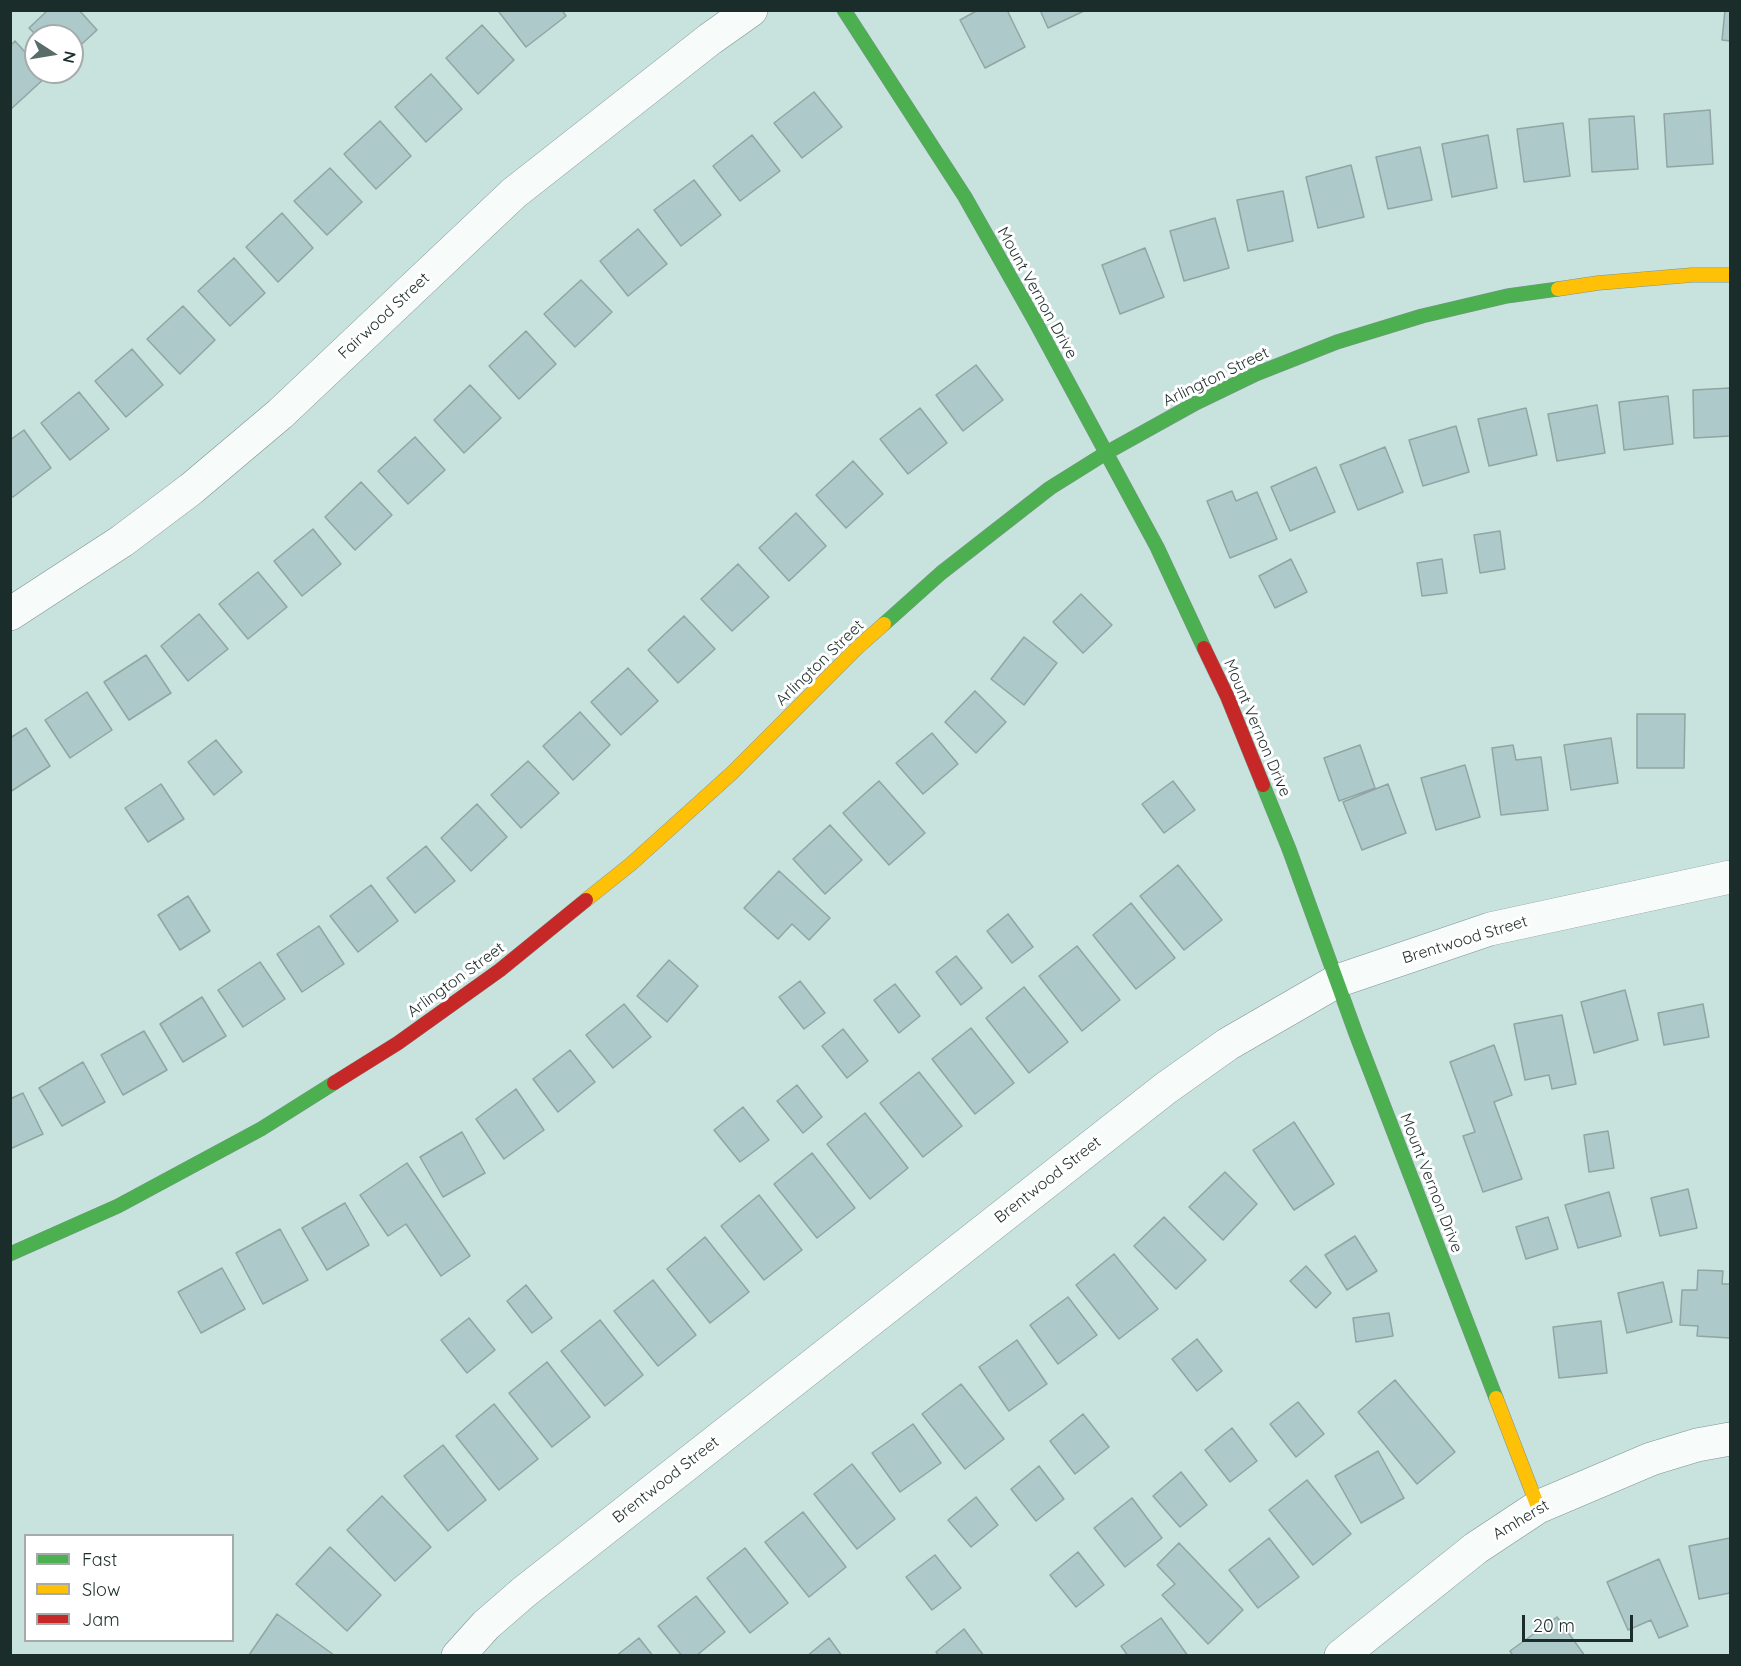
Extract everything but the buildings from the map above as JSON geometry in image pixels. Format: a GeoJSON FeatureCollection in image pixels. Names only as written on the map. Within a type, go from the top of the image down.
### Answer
{"type":"FeatureCollection","features":[{"type":"Feature","properties":{"kind":"street","name":"Fairwood Street"},"geometry":{"type":"LineString","coordinates":[[10,614],[122,541],[191,489],[280,414],[514,193],[710,39],[751,10]]}},
{"type":"Feature","properties":{"kind":"street","name":"Mount Vernon Drive"},"geometry":{"type":"LineString","coordinates":[[844,10],[964,197],[1035,321],[1157,547],[1227,696],[1289,849],[1356,1034],[1538,1507]]}},
{"type":"Feature","properties":{"kind":"street","name":"Arlington Street"},"geometry":{"type":"LineString","coordinates":[[10,1254],[118,1206],[261,1129],[398,1043],[500,970],[665,834],[732,773],[858,647],[941,573],[1050,488],[1106,453],[1196,403],[1256,374],[1337,342],[1422,316],[1507,296],[1598,283],[1692,275],[1731,275]]}},
{"type":"Feature","properties":{"kind":"street","name":"Brentwood Street"},"geometry":{"type":"LineString","coordinates":[[458,1656],[486,1625],[524,1592],[1166,1088],[1228,1044],[1337,981],[1490,929],[1731,877]]}},
{"type":"Feature","properties":{"kind":"street","name":"Amherst"},"geometry":{"type":"LineString","coordinates":[[1341,1656],[1476,1548],[1538,1507],[1651,1459],[1731,1439]]}},
{"type":"Feature","properties":{"kind":"traffic: fast"},"geometry":{"type":"LineString","coordinates":[[844,10],[965,197],[1035,321],[1157,547],[1204,648]]}},
{"type":"Feature","properties":{"kind":"traffic: fast"},"geometry":{"type":"LineString","coordinates":[[884,624],[941,573],[1050,488],[1106,453],[1196,403],[1256,374],[1337,342],[1422,316],[1507,296],[1558,289]]}},
{"type":"Feature","properties":{"kind":"traffic: fast"},"geometry":{"type":"LineString","coordinates":[[1263,785],[1496,1398]]}},
{"type":"Feature","properties":{"kind":"traffic: fast"},"geometry":{"type":"LineString","coordinates":[[10,1254],[118,1206],[261,1129],[334,1083]]}},
{"type":"Feature","properties":{"kind":"traffic: slow"},"geometry":{"type":"LineString","coordinates":[[1558,289],[1598,283],[1692,275],[1730,275]]}},
{"type":"Feature","properties":{"kind":"traffic: slow"},"geometry":{"type":"LineString","coordinates":[[586,900],[631,864],[732,773],[884,624]]}},
{"type":"Feature","properties":{"kind":"traffic: slow"},"geometry":{"type":"LineString","coordinates":[[1496,1398],[1538,1507]]}},
{"type":"Feature","properties":{"kind":"traffic: jam"},"geometry":{"type":"LineString","coordinates":[[1204,648],[1227,696],[1263,785]]}},
{"type":"Feature","properties":{"kind":"traffic: jam"},"geometry":{"type":"LineString","coordinates":[[334,1083],[398,1043],[500,970],[586,900]]}}]}
